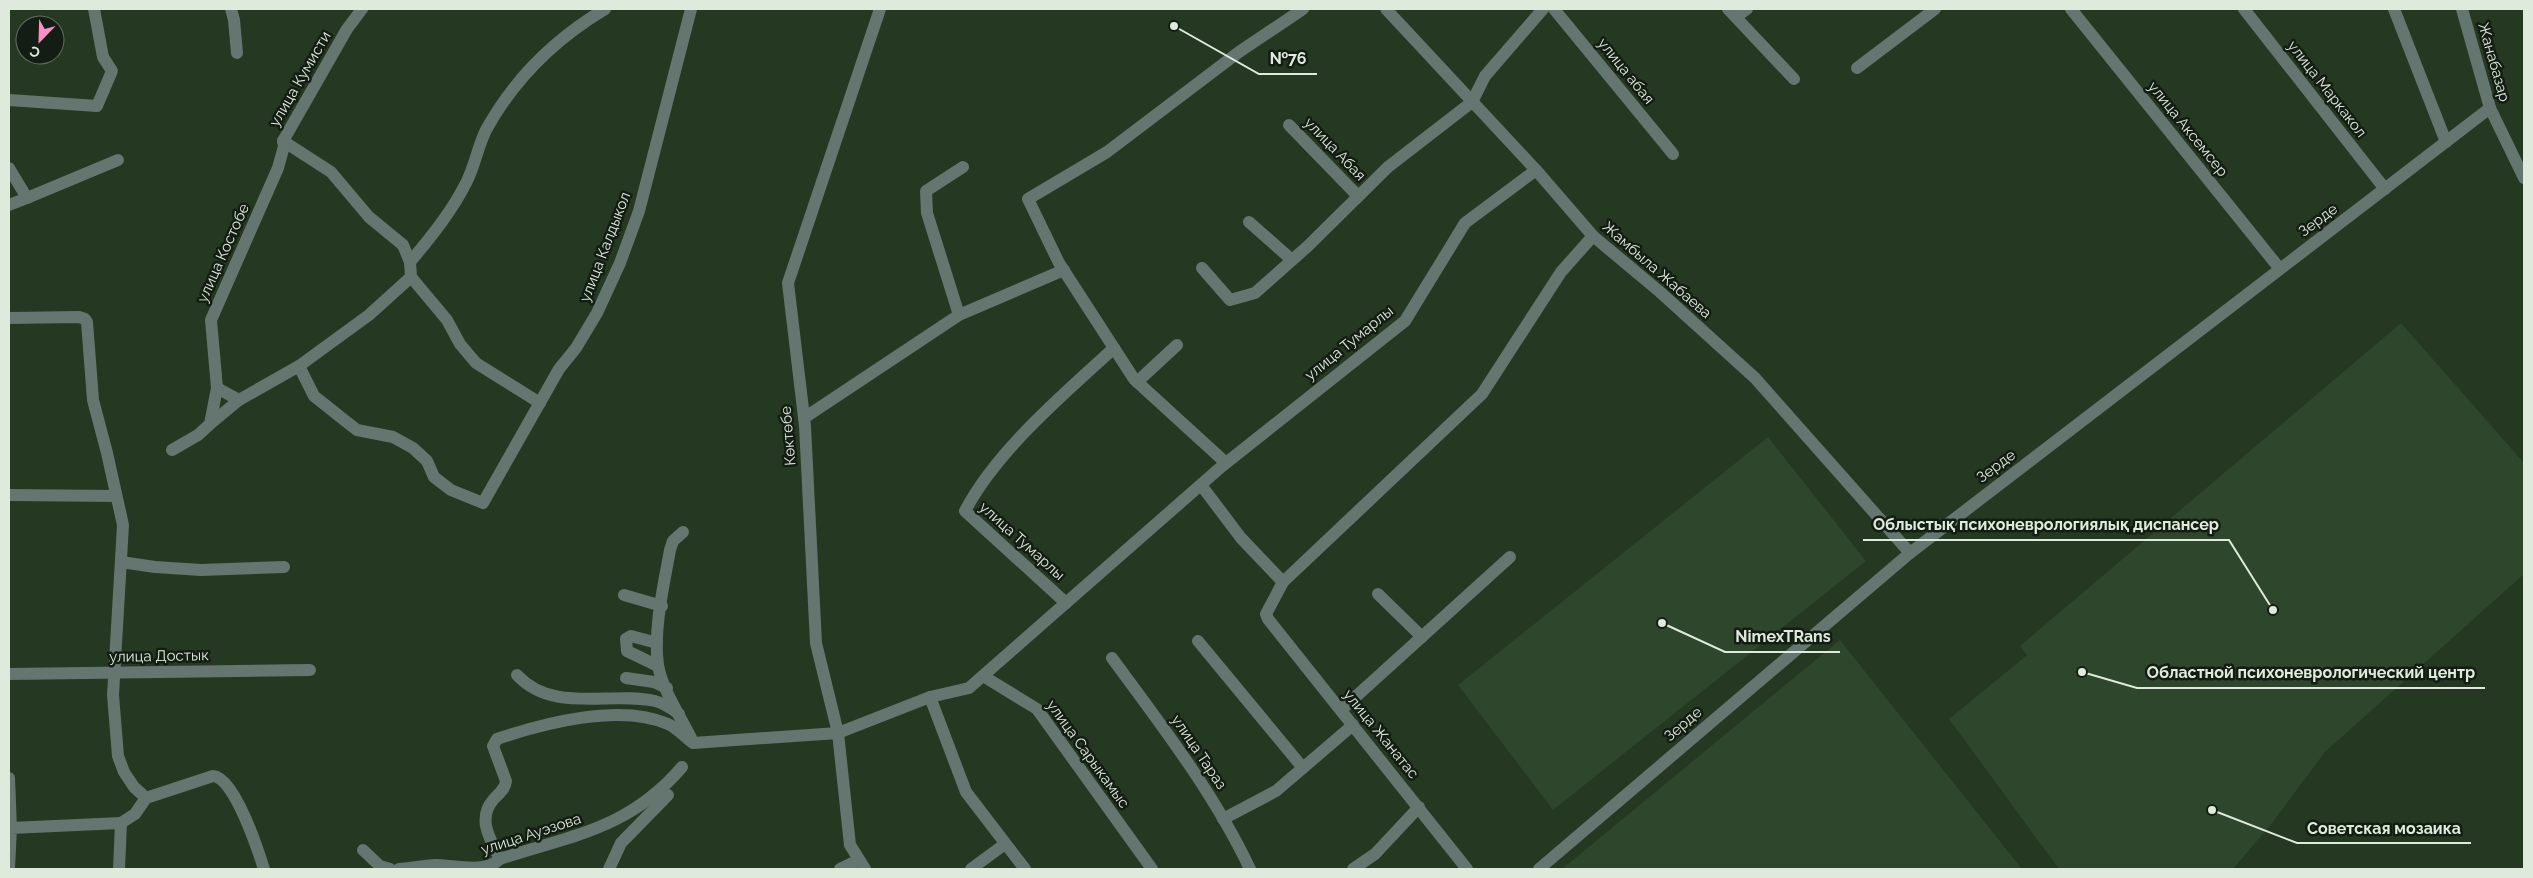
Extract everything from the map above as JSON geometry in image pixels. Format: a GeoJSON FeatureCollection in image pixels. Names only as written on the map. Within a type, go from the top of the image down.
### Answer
{"type":"FeatureCollection","features":[{"type":"Feature","properties":{"kind":"street"},"geometry":{"type":"LineString","coordinates":[[9,100],[97,106],[112,71],[103,57],[94,9]]}},
{"type":"Feature","properties":{"kind":"street"},"geometry":{"type":"LineString","coordinates":[[231,9],[237,52]]}},
{"type":"Feature","properties":{"kind":"street","name":"улица Кумисти"},"geometry":{"type":"LineString","coordinates":[[283,141],[347,29],[362,9]]}},
{"type":"Feature","properties":{"kind":"street"},"geometry":{"type":"LineString","coordinates":[[410,262],[432,237],[467,181],[485,132],[509,94],[531,66],[579,24],[605,9]]}},
{"type":"Feature","properties":{"kind":"street","name":"улица Калдыкол"},"geometry":{"type":"LineString","coordinates":[[299,366],[314,396],[357,430],[393,437],[413,448],[427,461],[434,477],[450,490],[457,491],[483,503],[559,369],[576,348],[598,313],[620,263],[638,211],[691,9]]}},
{"type":"Feature","properties":{"kind":"street","name":"Көктөбе"},"geometry":{"type":"LineString","coordinates":[[862,864],[850,845],[838,733],[816,643],[804,418],[788,283],[880,9]]}},
{"type":"Feature","properties":{"kind":"street"},"geometry":{"type":"LineString","coordinates":[[1226,463],[1137,382],[1064,270],[1028,199],[1107,152],[1239,52],[1303,9]]}},
{"type":"Feature","properties":{"kind":"street","name":"Жамбыла Жабаева"},"geometry":{"type":"LineString","coordinates":[[1386,9],[1536,170],[1593,236],[1660,292],[1755,378],[1910,553]]}},
{"type":"Feature","properties":{"kind":"street"},"geometry":{"type":"LineString","coordinates":[[1202,268],[1230,300],[1255,293],[1388,167],[1472,102],[1485,76],[1544,9]]}},
{"type":"Feature","properties":{"kind":"street","name":"улица абая"},"geometry":{"type":"LineString","coordinates":[[1554,9],[1673,154]]}},
{"type":"Feature","properties":{"kind":"street"},"geometry":{"type":"LineString","coordinates":[[1747,9],[1732,13],[1794,79]]}},
{"type":"Feature","properties":{"kind":"street"},"geometry":{"type":"LineString","coordinates":[[1857,68],[1935,9]]}},
{"type":"Feature","properties":{"kind":"street","name":"улица Аксемсер"},"geometry":{"type":"LineString","coordinates":[[2071,9],[2280,269]]}},
{"type":"Feature","properties":{"kind":"street","name":"улица Маркакол"},"geometry":{"type":"LineString","coordinates":[[2244,9],[2385,189]]}},
{"type":"Feature","properties":{"kind":"street"},"geometry":{"type":"LineString","coordinates":[[2394,9],[2446,142]]}},
{"type":"Feature","properties":{"kind":"street","name":"Жанабазар"},"geometry":{"type":"LineString","coordinates":[[2462,9],[2490,108],[2524,178]]}},
{"type":"Feature","properties":{"kind":"street","name":"Зерде"},"geometry":{"type":"LineString","coordinates":[[1539,869],[1910,553],[2490,108]]}},
{"type":"Feature","properties":{"kind":"street","name":"улица Абая"},"geometry":{"type":"LineString","coordinates":[[1289,125],[1358,196]]}},
{"type":"Feature","properties":{"kind":"street"},"geometry":{"type":"LineString","coordinates":[[283,141],[331,172],[369,217],[403,245],[410,262],[411,277],[447,320],[460,344],[476,363],[540,403]]}},
{"type":"Feature","properties":{"kind":"street","name":"улица Костобе"},"geometry":{"type":"LineString","coordinates":[[210,424],[217,388],[211,320],[278,168],[284,146],[283,141]]}},
{"type":"Feature","properties":{"kind":"street"},"geometry":{"type":"LineString","coordinates":[[9,205],[118,160]]}},
{"type":"Feature","properties":{"kind":"street"},"geometry":{"type":"LineString","coordinates":[[959,315],[927,213],[926,191],[963,167]]}},
{"type":"Feature","properties":{"kind":"street"},"geometry":{"type":"LineString","coordinates":[[9,168],[27,198]]}},
{"type":"Feature","properties":{"kind":"street","name":"улица Тумарлы"},"geometry":{"type":"LineString","coordinates":[[693,743],[838,733],[930,698],[969,688],[1226,463],[1405,321],[1465,223],[1536,170]]}},
{"type":"Feature","properties":{"kind":"street"},"geometry":{"type":"LineString","coordinates":[[1249,222],[1292,260]]}},
{"type":"Feature","properties":{"kind":"street"},"geometry":{"type":"LineString","coordinates":[[1201,485],[1242,538],[1283,582],[1482,394],[1561,272],[1593,236]]}},
{"type":"Feature","properties":{"kind":"street"},"geometry":{"type":"LineString","coordinates":[[804,418],[959,315],[1064,270]]}},
{"type":"Feature","properties":{"kind":"street"},"geometry":{"type":"LineString","coordinates":[[172,450],[198,435],[240,400],[299,366],[368,316],[411,277]]}},
{"type":"Feature","properties":{"kind":"street"},"geometry":{"type":"LineString","coordinates":[[9,318],[85,319],[87,322],[93,400],[108,453],[123,525],[122,562],[118,583],[113,695],[118,756],[124,772],[134,787],[146,798]]}},
{"type":"Feature","properties":{"kind":"street"},"geometry":{"type":"LineString","coordinates":[[1137,382],[1177,345]]}},
{"type":"Feature","properties":{"kind":"street","name":"улица Тумарлы"},"geometry":{"type":"LineString","coordinates":[[1066,603],[965,511],[976,489],[1036,420],[1114,348]]}},
{"type":"Feature","properties":{"kind":"street"},"geometry":{"type":"LineString","coordinates":[[217,388],[240,400]]}},
{"type":"Feature","properties":{"kind":"street"},"geometry":{"type":"LineString","coordinates":[[9,496],[116,496]]}},
{"type":"Feature","properties":{"kind":"street"},"geometry":{"type":"LineString","coordinates":[[683,532],[673,541],[670,550],[657,643],[658,666],[666,688],[693,743]]}},
{"type":"Feature","properties":{"kind":"street"},"geometry":{"type":"LineString","coordinates":[[1341,710],[1510,557]]}},
{"type":"Feature","properties":{"kind":"street"},"geometry":{"type":"LineString","coordinates":[[122,562],[155,567],[201,570],[247,566],[284,567]]}},
{"type":"Feature","properties":{"kind":"street","name":"улица Жанатас"},"geometry":{"type":"LineString","coordinates":[[1283,582],[1276,599],[1268,608],[1266,614],[1268,619],[1467,869]]}},
{"type":"Feature","properties":{"kind":"street"},"geometry":{"type":"LineString","coordinates":[[1378,594],[1422,637]]}},
{"type":"Feature","properties":{"kind":"street"},"geometry":{"type":"LineString","coordinates":[[624,595],[662,606]]}},
{"type":"Feature","properties":{"kind":"street"},"geometry":{"type":"LineString","coordinates":[[657,643],[636,636],[626,639],[627,651],[658,666]]}},
{"type":"Feature","properties":{"kind":"street"},"geometry":{"type":"LineString","coordinates":[[1198,641],[1303,768]]}},
{"type":"Feature","properties":{"kind":"street","name":"улица Тараз"},"geometry":{"type":"LineString","coordinates":[[1112,658],[1184,755],[1223,819],[1250,869]]}},
{"type":"Feature","properties":{"kind":"street","name":"улица Достык"},"geometry":{"type":"LineString","coordinates":[[9,674],[310,670]]}},
{"type":"Feature","properties":{"kind":"street"},"geometry":{"type":"LineString","coordinates":[[517,675],[527,686],[568,698],[656,701],[679,714]]}},
{"type":"Feature","properties":{"kind":"street","name":"улица Сарыкамыс"},"geometry":{"type":"LineString","coordinates":[[983,676],[1037,709],[1152,869]]}},
{"type":"Feature","properties":{"kind":"street"},"geometry":{"type":"LineString","coordinates":[[626,678],[654,682],[666,688]]}},
{"type":"Feature","properties":{"kind":"street"},"geometry":{"type":"LineString","coordinates":[[930,698],[966,792],[1025,869]]}},
{"type":"Feature","properties":{"kind":"street"},"geometry":{"type":"LineString","coordinates":[[500,859],[484,821],[488,807],[502,791],[506,781],[493,746],[496,738],[563,722],[631,716],[670,725],[693,743]]}},
{"type":"Feature","properties":{"kind":"street"},"geometry":{"type":"LineString","coordinates":[[1223,819],[1276,790],[1353,725]]}},
{"type":"Feature","properties":{"kind":"street","name":"улица Ауэзова"},"geometry":{"type":"LineString","coordinates":[[399,869],[433,865],[485,867],[493,865],[500,859],[608,825],[647,801],[682,767]]}},
{"type":"Feature","properties":{"kind":"street"},"geometry":{"type":"LineString","coordinates":[[11,828],[121,823],[135,814],[146,798],[213,776],[223,778],[236,801],[258,848],[264,869]]}},
{"type":"Feature","properties":{"kind":"street"},"geometry":{"type":"LineString","coordinates":[[9,778],[11,828],[9,868]]}},
{"type":"Feature","properties":{"kind":"street"},"geometry":{"type":"LineString","coordinates":[[609,869],[621,843],[668,795]]}},
{"type":"Feature","properties":{"kind":"street"},"geometry":{"type":"LineString","coordinates":[[1352,869],[1374,854],[1419,807]]}},
{"type":"Feature","properties":{"kind":"street"},"geometry":{"type":"LineString","coordinates":[[119,869],[121,823]]}},
{"type":"Feature","properties":{"kind":"street"},"geometry":{"type":"LineString","coordinates":[[971,869],[1005,844]]}},
{"type":"Feature","properties":{"kind":"street"},"geometry":{"type":"LineString","coordinates":[[363,850],[380,866],[390,869]]}},
{"type":"Feature","properties":{"kind":"street"},"geometry":{"type":"LineString","coordinates":[[840,869],[862,864]]}},
{"type":"Feature","properties":{"kind":"shaded area"},"geometry":{"type":"Polygon","coordinates":[[[2401,323],[2524,463],[2524,574],[2325,752],[2272,823],[2233,869],[2059,869],[1949,719],[2027,655],[2020,646],[2401,323]]]}},
{"type":"Feature","properties":{"kind":"shaded area"},"geometry":{"type":"Polygon","coordinates":[[[1768,437],[1866,561],[1553,810],[1458,685],[1768,437]]]}},
{"type":"Feature","properties":{"kind":"shaded area"},"geometry":{"type":"Polygon","coordinates":[[[1840,640],[2022,869],[1562,869],[1801,672],[1840,640]]]}},
{"type":"Feature","properties":{"kind":"place","name":"№76"},"geometry":{"type":"Point","coordinates":[1174,26]}},
{"type":"Feature","properties":{"kind":"place","name":"Облыстық психоневрологиялық диспансер"},"geometry":{"type":"Point","coordinates":[2273,610]}},
{"type":"Feature","properties":{"kind":"place","name":"NimexTRans"},"geometry":{"type":"Point","coordinates":[1662,623]}},
{"type":"Feature","properties":{"kind":"place","name":"Областной психоневрологический центр"},"geometry":{"type":"Point","coordinates":[2082,672]}},
{"type":"Feature","properties":{"kind":"place","name":"Советская мозаика"},"geometry":{"type":"Point","coordinates":[2212,810]}}]}
